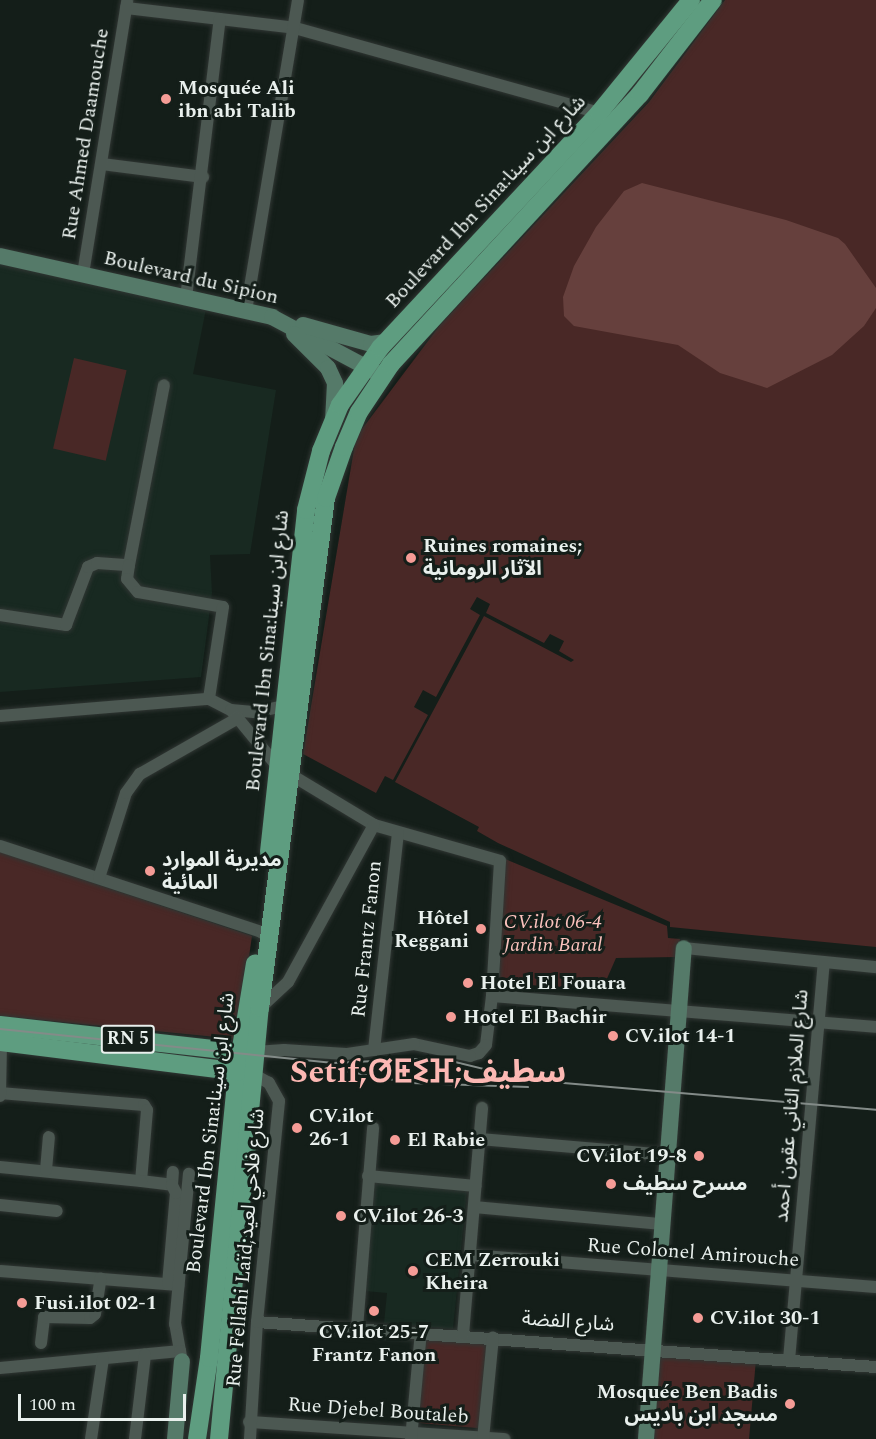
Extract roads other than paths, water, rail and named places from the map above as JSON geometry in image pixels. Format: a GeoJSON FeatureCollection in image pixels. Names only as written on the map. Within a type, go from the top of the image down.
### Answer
{"type":"FeatureCollection","features":[{"type":"Feature","properties":{"kind":"main road","name":"Boulevard Ibn Sina:شارع ابن سينا"},"geometry":{"type":"LineString","coordinates":[[219,1439],[247,1052],[266,935],[287,775],[284,706],[306,510],[333,420],[366,366],[386,342],[599,113],[691,0]]}},
{"type":"Feature","properties":{"kind":"main road"},"geometry":{"type":"LineString","coordinates":[[287,775],[326,498],[355,421],[382,377],[429,319],[640,94],[713,0]]}},
{"type":"Feature","properties":{"kind":"main road","name":"Boulevard du Sipion"},"geometry":{"type":"LineString","coordinates":[[0,256],[272,317],[366,366],[382,377]]}},
{"type":"Feature","properties":{"kind":"main road"},"geometry":{"type":"LineString","coordinates":[[272,317],[371,344],[386,342]]}},
{"type":"Feature","properties":{"kind":"main road"},"geometry":{"type":"LineString","coordinates":[[272,317],[328,368],[335,383],[333,420]]}},
{"type":"Feature","properties":{"kind":"main road","name":"Boulevard Ibn Sina:شارع ابن سينا"},"geometry":{"type":"LineString","coordinates":[[247,1052],[260,1008],[266,935]]}},
{"type":"Feature","properties":{"kind":"main road"},"geometry":{"type":"LineString","coordinates":[[646,1439],[677,1010],[684,948]]}},
{"type":"Feature","properties":{"kind":"main road","name":"RN 5"},"geometry":{"type":"LineString","coordinates":[[0,1036],[247,1052]]}},
{"type":"Feature","properties":{"kind":"main road","name":"RN 5"},"geometry":{"type":"LineString","coordinates":[[0,1036],[245,1073]]}},
{"type":"Feature","properties":{"kind":"main road","name":"Boulevard Ibn Sina:شارع ابن سينا"},"geometry":{"type":"LineString","coordinates":[[196,1439],[245,1073]]}},
{"type":"Feature","properties":{"kind":"main road"},"geometry":{"type":"LineString","coordinates":[[175,1439],[179,1414],[181,1356]]}},
{"type":"Feature","properties":{"kind":"street"},"geometry":{"type":"LineString","coordinates":[[246,311],[298,0]]}},
{"type":"Feature","properties":{"kind":"street"},"geometry":{"type":"LineString","coordinates":[[127,4],[295,28],[599,113]]}},
{"type":"Feature","properties":{"kind":"street","name":"Rue Ahmed Daamouche"},"geometry":{"type":"LineString","coordinates":[[83,274],[127,4]]}},
{"type":"Feature","properties":{"kind":"street"},"geometry":{"type":"LineString","coordinates":[[186,298],[204,177],[220,19]]}},
{"type":"Feature","properties":{"kind":"street"},"geometry":{"type":"LineString","coordinates":[[102,164],[204,177]]}},
{"type":"Feature","properties":{"kind":"street"},"geometry":{"type":"LineString","coordinates":[[164,385],[127,579],[138,592],[223,607],[209,699]]}},
{"type":"Feature","properties":{"kind":"street"},"geometry":{"type":"LineString","coordinates":[[0,615],[66,625],[88,567],[98,563],[129,565]]}},
{"type":"Feature","properties":{"kind":"street"},"geometry":{"type":"LineString","coordinates":[[0,716],[209,699],[235,714],[287,775],[374,825],[500,861],[492,996],[486,1045],[479,1053],[470,1056],[414,1044],[333,1054],[284,1050],[247,1052]]}},
{"type":"Feature","properties":{"kind":"street"},"geometry":{"type":"LineString","coordinates":[[99,878],[126,793],[140,774],[235,714],[284,706]]}},
{"type":"Feature","properties":{"kind":"street"},"geometry":{"type":"LineString","coordinates":[[260,1008],[288,982],[374,825]]}},
{"type":"Feature","properties":{"kind":"street","name":"Rue Frantz Fanon"},"geometry":{"type":"LineString","coordinates":[[374,1050],[398,833]]}},
{"type":"Feature","properties":{"kind":"street"},"geometry":{"type":"LineString","coordinates":[[0,846],[266,935]]}},
{"type":"Feature","properties":{"kind":"street"},"geometry":{"type":"LineString","coordinates":[[684,948],[876,967]]}},
{"type":"Feature","properties":{"kind":"street","name":"شارع الملازم الثاني عقون أحمد"},"geometry":{"type":"LineString","coordinates":[[789,1360],[824,963]]}},
{"type":"Feature","properties":{"kind":"street"},"geometry":{"type":"LineString","coordinates":[[492,996],[876,1027]]}},
{"type":"Feature","properties":{"kind":"street"},"geometry":{"type":"LineString","coordinates":[[0,1036],[0,1094],[144,1105],[150,1126],[141,1181]]}},
{"type":"Feature","properties":{"kind":"street","name":"Rue Fellahi Laïd;شارع فلاحي لعيد"},"geometry":{"type":"LineString","coordinates":[[245,1073],[269,1083],[279,1101],[257,1322],[249,1422],[250,1439]]}},
{"type":"Feature","properties":{"kind":"street"},"geometry":{"type":"LineString","coordinates":[[463,1335],[482,1108]]}},
{"type":"Feature","properties":{"kind":"street"},"geometry":{"type":"LineString","coordinates":[[357,1328],[373,1128]]}},
{"type":"Feature","properties":{"kind":"street"},"geometry":{"type":"LineString","coordinates":[[46,1170],[49,1137]]}},
{"type":"Feature","properties":{"kind":"street"},"geometry":{"type":"LineString","coordinates":[[480,1139],[666,1155]]}},
{"type":"Feature","properties":{"kind":"street"},"geometry":{"type":"LineString","coordinates":[[0,1167],[46,1170],[172,1185]]}},
{"type":"Feature","properties":{"kind":"street"},"geometry":{"type":"LineString","coordinates":[[0,1368],[145,1355],[181,1356],[175,1324],[173,1285],[176,1193],[172,1185],[173,1172]]}},
{"type":"Feature","properties":{"kind":"street"},"geometry":{"type":"LineString","coordinates":[[173,1285],[189,1174]]}},
{"type":"Feature","properties":{"kind":"street"},"geometry":{"type":"LineString","coordinates":[[368,1176],[476,1186]]}},
{"type":"Feature","properties":{"kind":"street"},"geometry":{"type":"LineString","coordinates":[[0,1204],[57,1211]]}},
{"type":"Feature","properties":{"kind":"street"},"geometry":{"type":"LineString","coordinates":[[474,1207],[662,1224]]}},
{"type":"Feature","properties":{"kind":"street","name":"Rue Colonel Amirouche"},"geometry":{"type":"LineString","coordinates":[[470,1255],[876,1287]]}},
{"type":"Feature","properties":{"kind":"street"},"geometry":{"type":"LineString","coordinates":[[0,1271],[173,1285]]}},
{"type":"Feature","properties":{"kind":"street"},"geometry":{"type":"LineString","coordinates":[[41,1343],[44,1317],[90,1318],[95,1314],[101,1278]]}},
{"type":"Feature","properties":{"kind":"street","name":"شارع الفضة"},"geometry":{"type":"LineString","coordinates":[[257,1322],[654,1348],[876,1367]]}},
{"type":"Feature","properties":{"kind":"street"},"geometry":{"type":"LineString","coordinates":[[412,1436],[421,1332]]}},
{"type":"Feature","properties":{"kind":"street"},"geometry":{"type":"LineString","coordinates":[[484,1438],[493,1337]]}},
{"type":"Feature","properties":{"kind":"street"},"geometry":{"type":"LineString","coordinates":[[135,1439],[145,1355]]}},
{"type":"Feature","properties":{"kind":"street"},"geometry":{"type":"LineString","coordinates":[[91,1439],[103,1359]]}},
{"type":"Feature","properties":{"kind":"street"},"geometry":{"type":"LineString","coordinates":[[179,1414],[221,1417]]}},
{"type":"Feature","properties":{"kind":"street","name":"Rue Djebel Boutaleb"},"geometry":{"type":"LineString","coordinates":[[249,1422],[412,1436],[504,1439]]}},
{"type":"Feature","properties":{"kind":"tram line"},"geometry":{"type":"LineString","coordinates":[[0,1029],[333,1063],[439,1058],[529,1080],[876,1110]]}},
{"type":"Feature","properties":{"kind":"tram line"},"geometry":{"type":"LineString","coordinates":[[334,1069],[411,1083],[528,1087]]}},
{"type":"Feature","properties":{"kind":"place","name":"Mosquée Ali ibn abi Talib"},"geometry":{"type":"Point","coordinates":[166,99]}},
{"type":"Feature","properties":{"kind":"place","name":"Ruines romaines; الآثار الرومانية"},"geometry":{"type":"Point","coordinates":[411,558]}},
{"type":"Feature","properties":{"kind":"place","name":"مديرية الموارد المائية"},"geometry":{"type":"Point","coordinates":[150,871]}},
{"type":"Feature","properties":{"kind":"place","name":"Hôtel Reggani"},"geometry":{"type":"Point","coordinates":[481,929]}},
{"type":"Feature","properties":{"kind":"place","name":"Hotel El Fouara"},"geometry":{"type":"Point","coordinates":[468,983]}},
{"type":"Feature","properties":{"kind":"place","name":"Hotel El Bachir"},"geometry":{"type":"Point","coordinates":[451,1017]}},
{"type":"Feature","properties":{"kind":"place","name":"CV.ilot 14-1"},"geometry":{"type":"Point","coordinates":[613,1036]}},
{"type":"Feature","properties":{"kind":"place","name":"CV.ilot 26-1"},"geometry":{"type":"Point","coordinates":[297,1128]}},
{"type":"Feature","properties":{"kind":"place","name":"El Rabie"},"geometry":{"type":"Point","coordinates":[395,1140]}},
{"type":"Feature","properties":{"kind":"place","name":"CV.ilot 19-8"},"geometry":{"type":"Point","coordinates":[699,1156]}},
{"type":"Feature","properties":{"kind":"place","name":"مسرح سطيف"},"geometry":{"type":"Point","coordinates":[611,1184]}},
{"type":"Feature","properties":{"kind":"place","name":"CV.ilot 26-3"},"geometry":{"type":"Point","coordinates":[341,1216]}},
{"type":"Feature","properties":{"kind":"place","name":"CEM Zerrouki Kheira"},"geometry":{"type":"Point","coordinates":[413,1271]}},
{"type":"Feature","properties":{"kind":"place","name":"Fusi.ilot 02-1"},"geometry":{"type":"Point","coordinates":[22,1303]}},
{"type":"Feature","properties":{"kind":"place","name":"CV.ilot 25-7 Frantz Fanon"},"geometry":{"type":"Point","coordinates":[374,1311]}},
{"type":"Feature","properties":{"kind":"place","name":"CV.ilot 30-1"},"geometry":{"type":"Point","coordinates":[698,1318]}},
{"type":"Feature","properties":{"kind":"place","name":"Mosquée Ben Badis مسجد ابن باديس"},"geometry":{"type":"Point","coordinates":[790,1404]}},
{"type":"Feature","properties":{"kind":"district","name":"Setif;ⵚⵟⵉⴼ;سطيف"},"geometry":{"type":"Point","coordinates":[428,1073]}},
{"type":"Feature","properties":{"kind":"park label","name":"CV.ilot 06-4 Jardin Baral"},"geometry":{"type":"Point","coordinates":[553,934]}}]}
